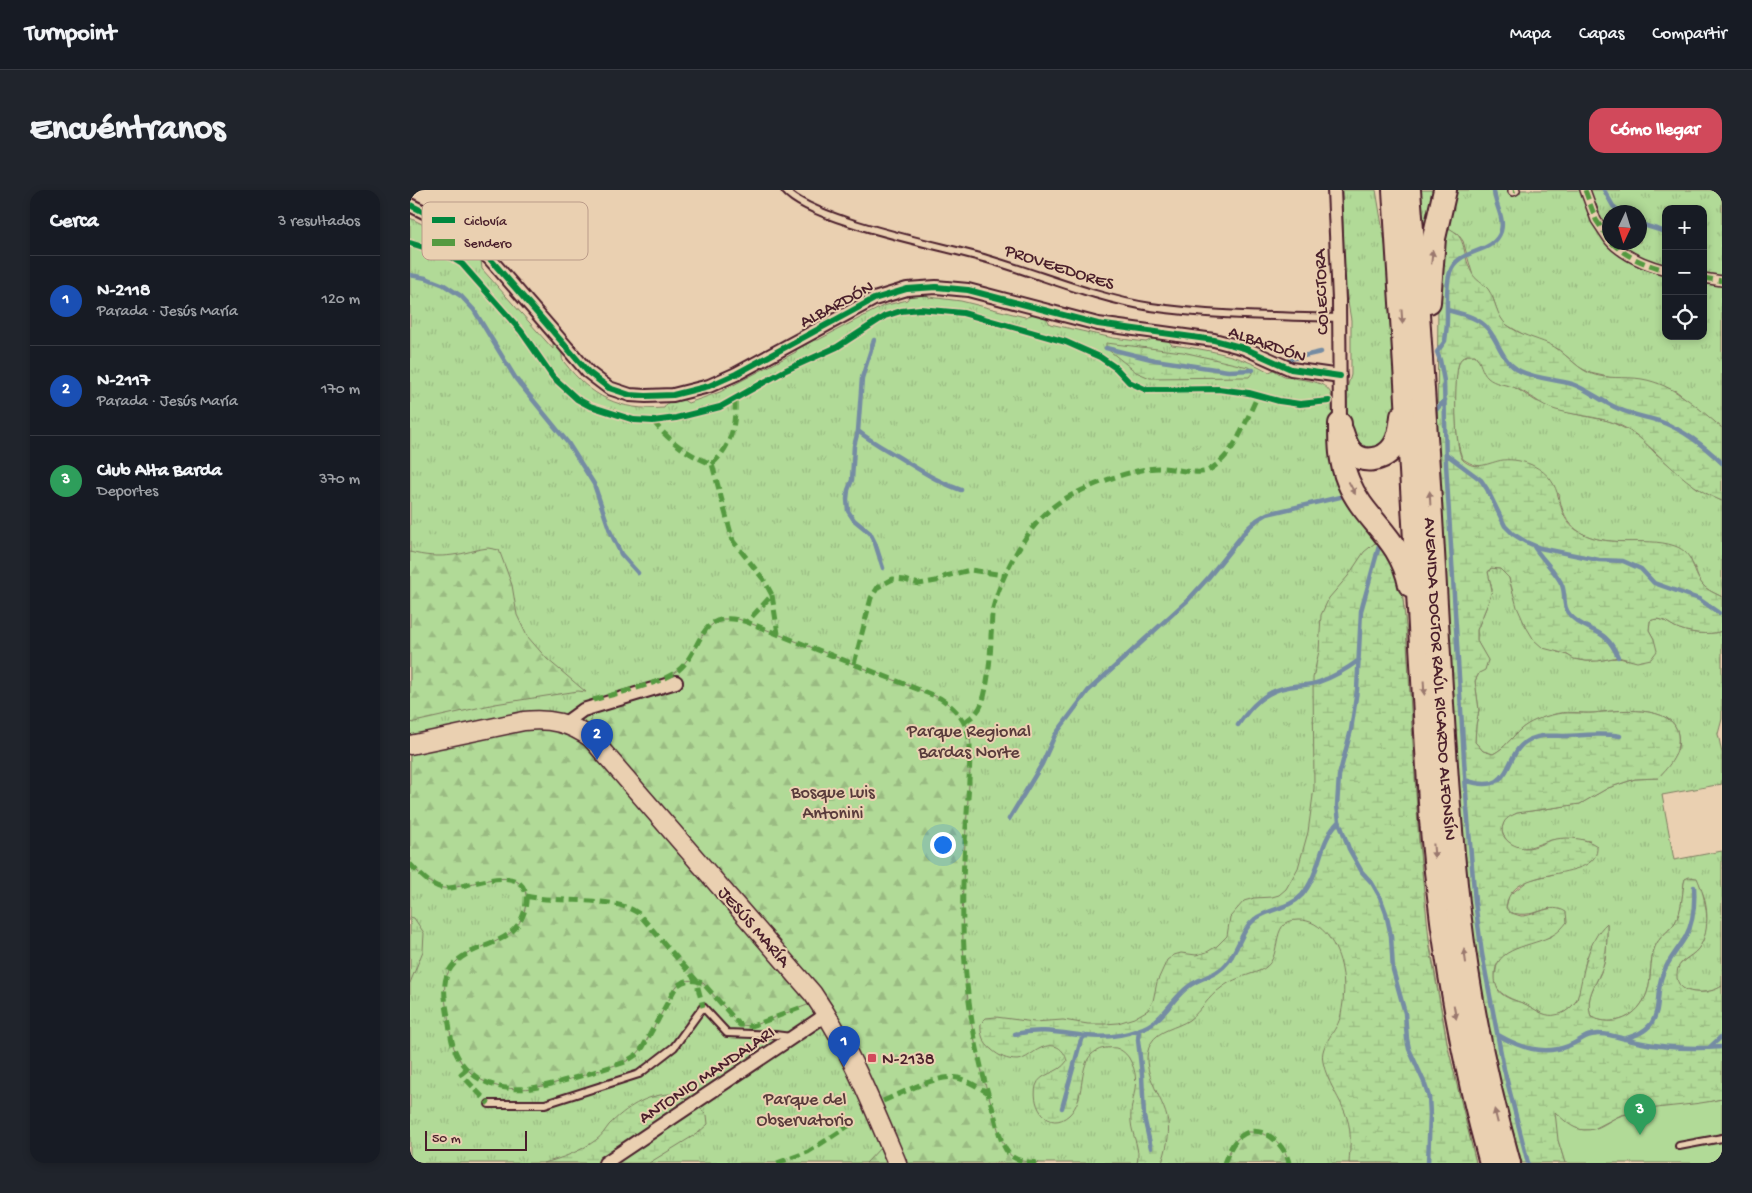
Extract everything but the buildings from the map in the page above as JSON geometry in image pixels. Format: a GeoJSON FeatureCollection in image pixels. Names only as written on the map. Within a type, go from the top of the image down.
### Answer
{"type":"FeatureCollection","features":[{"type":"Feature","properties":{"kind":"highway"},"geometry":{"type":"LineString","coordinates":[[1382,190],[1398,268]]}},
{"type":"Feature","properties":{"kind":"highway","name":"AVENIDA DOCTOR RAÚL RICARDO ALFONSÍN"},"geometry":{"type":"LineString","coordinates":[[1394,190],[1398,268],[1415,388],[1456,886],[1473,1005],[1488,1082],[1509,1163]]}},
{"type":"Feature","properties":{"kind":"highway","name":"AVENIDA DOCTOR RAÚL RICARDO ALFONSÍN"},"geometry":{"type":"LineString","coordinates":[[1409,190],[1421,640],[1431,820],[1446,956],[1460,1038],[1491,1163]]}},
{"type":"Feature","properties":{"kind":"highway"},"geometry":{"type":"LineString","coordinates":[[1340,424],[1350,451],[1365,459],[1382,457],[1389,452],[1398,438],[1415,388],[1438,214],[1445,190]]}},
{"type":"Feature","properties":{"kind":"highway"},"geometry":{"type":"LineString","coordinates":[[1340,424],[1342,462],[1346,477],[1359,501],[1389,538],[1400,555],[1409,578],[1421,640]]}},
{"type":"Feature","properties":{"kind":"main road","name":"JESÚS MARÍA"},"geometry":{"type":"LineString","coordinates":[[410,746],[524,721],[547,720],[565,724],[583,732],[598,745],[803,980],[827,1014],[852,1058],[897,1163]]}},
{"type":"Feature","properties":{"kind":"street","name":"COLECTORA"},"geometry":{"type":"LineString","coordinates":[[1334,190],[1339,318],[1340,424]]}},
{"type":"Feature","properties":{"kind":"street"},"geometry":{"type":"LineString","coordinates":[[1586,190],[1596,220],[1602,229]]}},
{"type":"Feature","properties":{"kind":"street"},"geometry":{"type":"LineString","coordinates":[[1620,250],[1639,261],[1662,269]]}},
{"type":"Feature","properties":{"kind":"street","name":"ALBARDÓN"},"geometry":{"type":"LineString","coordinates":[[491,260],[593,376],[609,388],[630,395],[673,395],[709,386],[736,374],[874,299],[907,289],[936,287],[968,290],[1098,324],[1214,340],[1249,350],[1296,370],[1340,376]]}},
{"type":"Feature","properties":{"kind":"street"},"geometry":{"type":"LineString","coordinates":[[1707,279],[1722,281]]}},
{"type":"Feature","properties":{"kind":"street"},"geometry":{"type":"LineString","coordinates":[[565,724],[584,710],[676,682]]}},
{"type":"Feature","properties":{"kind":"street","name":"ANTONIO MANDALARI"},"geometry":{"type":"LineString","coordinates":[[605,1163],[827,1014]]}},
{"type":"Feature","properties":{"kind":"lane","name":"PROVEEDORES"},"geometry":{"type":"LineString","coordinates":[[785,190],[788,195],[805,205],[835,217],[989,260],[1074,289],[1110,298],[1150,307],[1191,312],[1339,318]]}},
{"type":"Feature","properties":{"kind":"lane"},"geometry":{"type":"LineString","coordinates":[[489,1104],[545,1104],[639,1074],[674,1047],[703,1007],[727,1033],[792,1037]]}},
{"type":"Feature","properties":{"kind":"lane"},"geometry":{"type":"LineString","coordinates":[[1679,1146],[1722,1138]]}},
{"type":"Feature","properties":{"kind":"green space"},"geometry":{"type":"Polygon","coordinates":[[[1342,190],[1376,190],[1388,261],[1399,403],[1388,440],[1372,446],[1356,444],[1347,417],[1347,388],[1351,375],[1351,320],[1345,285],[1342,190]]]}},
{"type":"Feature","properties":{"kind":"green space"},"geometry":{"type":"Polygon","coordinates":[[[1419,190],[1441,190],[1425,281],[1419,190]]]}},
{"type":"Feature","properties":{"kind":"green space"},"geometry":{"type":"Polygon","coordinates":[[[1447,190],[1722,190],[1722,428],[1676,391],[1643,380],[1617,379],[1590,373],[1579,367],[1558,349],[1526,336],[1505,324],[1499,316],[1493,298],[1473,276],[1463,241],[1457,233],[1441,225],[1447,190]]]}},
{"type":"Feature","properties":{"kind":"green space","name":"Parque Regional Bardas Norte"},"geometry":{"type":"Polygon","coordinates":[[[410,218],[422,224],[422,260],[481,260],[482,269],[553,349],[553,343],[556,346],[562,353],[563,361],[574,374],[596,393],[620,404],[634,407],[664,408],[668,402],[682,399],[688,403],[720,392],[796,352],[797,345],[808,339],[818,340],[883,306],[907,300],[911,294],[924,293],[929,297],[961,301],[1025,317],[1034,314],[1046,317],[1050,324],[1113,338],[1146,342],[1154,338],[1167,339],[1172,345],[1234,357],[1269,372],[1274,370],[1286,377],[1315,382],[1326,387],[1332,398],[1333,432],[1399,564],[1406,627],[1418,824],[1427,927],[1448,1048],[1476,1163],[410,1163],[410,218]]]}},
{"type":"Feature","properties":{"kind":"green space"},"geometry":{"type":"Polygon","coordinates":[[[1441,225],[1456,233],[1460,239],[1472,273],[1488,289],[1498,313],[1507,325],[1522,334],[1549,344],[1589,373],[1608,377],[1642,379],[1665,386],[1704,412],[1722,428],[1722,501],[1703,492],[1686,480],[1639,437],[1620,425],[1602,419],[1556,410],[1518,389],[1494,382],[1486,376],[1475,355],[1467,355],[1462,358],[1457,371],[1456,429],[1460,454],[1463,460],[1468,464],[1478,466],[1507,460],[1525,462],[1532,465],[1551,480],[1556,488],[1563,514],[1575,529],[1587,536],[1599,539],[1663,543],[1682,549],[1690,558],[1703,585],[1722,597],[1722,631],[1705,634],[1692,632],[1657,619],[1650,621],[1649,630],[1657,651],[1651,659],[1637,662],[1618,657],[1586,661],[1574,659],[1566,654],[1543,648],[1534,640],[1517,607],[1509,578],[1500,569],[1491,568],[1488,572],[1492,590],[1477,630],[1477,641],[1488,660],[1485,670],[1479,673],[1475,681],[1479,710],[1475,742],[1483,751],[1493,754],[1528,724],[1548,716],[1568,713],[1643,711],[1667,718],[1674,725],[1678,735],[1676,754],[1658,778],[1635,779],[1608,788],[1580,804],[1517,813],[1505,821],[1502,830],[1505,838],[1521,848],[1537,846],[1554,839],[1567,838],[1580,839],[1597,846],[1594,858],[1584,866],[1537,878],[1522,884],[1511,893],[1506,908],[1509,912],[1521,916],[1554,908],[1560,909],[1566,912],[1567,922],[1553,935],[1507,953],[1500,959],[1496,967],[1495,977],[1500,993],[1544,1014],[1554,1015],[1565,1012],[1577,1000],[1590,949],[1594,939],[1607,923],[1604,962],[1589,1001],[1591,1017],[1600,1020],[1617,1021],[1632,1014],[1647,993],[1655,947],[1677,920],[1685,879],[1689,877],[1697,878],[1705,904],[1707,923],[1703,941],[1698,949],[1679,965],[1678,981],[1682,987],[1694,992],[1710,991],[1722,986],[1722,1099],[1695,1105],[1621,1115],[1592,1130],[1572,1127],[1558,1140],[1565,1163],[1522,1163],[1505,1102],[1486,1018],[1470,909],[1462,830],[1437,443],[1438,293],[1441,225]]]}},
{"type":"Feature","properties":{"kind":"green space"},"geometry":{"type":"Polygon","coordinates":[[[1106,343],[1183,352],[1248,367],[1253,369],[1253,372],[1249,377],[1150,378],[1136,372],[1106,348],[1106,343]]]}},
{"type":"Feature","properties":{"kind":"green space"},"geometry":{"type":"Polygon","coordinates":[[[1467,355],[1475,355],[1494,381],[1514,387],[1536,401],[1570,413],[1609,421],[1628,430],[1642,439],[1655,453],[1697,488],[1722,501],[1722,597],[1703,585],[1692,563],[1675,547],[1667,544],[1608,541],[1581,533],[1571,524],[1563,512],[1559,494],[1490,464],[1476,465],[1463,459],[1456,427],[1455,397],[1459,363],[1467,355]]]}},
{"type":"Feature","properties":{"kind":"green space"},"geometry":{"type":"Polygon","coordinates":[[[1386,538],[1399,564],[1406,627],[1419,844],[1430,948],[1448,1048],[1476,1163],[1349,1163],[1349,1123],[1323,1062],[1326,1043],[1341,1014],[1344,991],[1342,969],[1333,944],[1322,929],[1307,921],[1298,920],[1288,922],[1282,927],[1272,959],[1267,966],[1225,985],[1189,1020],[1158,1035],[1151,1043],[1147,1063],[1149,1073],[1166,1112],[1168,1138],[1162,1163],[1137,1163],[1138,1153],[1131,1122],[1136,1084],[1134,1068],[1124,1052],[1116,1048],[1106,1048],[1100,1049],[1091,1055],[1084,1068],[1078,1101],[1069,1115],[1062,1120],[1055,1121],[1048,1119],[1039,1109],[1036,1102],[1036,1086],[1041,1078],[1063,1066],[1067,1061],[1064,1053],[1058,1047],[1046,1046],[1021,1059],[1013,1060],[1007,1058],[997,1054],[986,1044],[981,1031],[981,1023],[986,1018],[996,1017],[1034,1022],[1063,1020],[1088,1024],[1118,1023],[1134,1018],[1148,1010],[1153,1001],[1157,982],[1167,960],[1181,953],[1196,955],[1207,952],[1217,946],[1227,936],[1230,917],[1244,901],[1279,895],[1286,889],[1298,868],[1308,832],[1314,788],[1313,678],[1319,651],[1321,615],[1329,598],[1348,576],[1364,552],[1375,543],[1386,538]]]}},
{"type":"Feature","properties":{"kind":"green space"},"geometry":{"type":"Polygon","coordinates":[[[488,548],[499,550],[512,585],[517,615],[527,636],[547,659],[586,692],[578,691],[495,704],[410,723],[410,552],[442,556],[488,548]]]}},
{"type":"Feature","properties":{"kind":"green space"},"geometry":{"type":"Polygon","coordinates":[[[1491,568],[1500,569],[1509,578],[1513,594],[1557,652],[1579,659],[1587,661],[1617,658],[1627,660],[1654,639],[1649,630],[1650,621],[1657,619],[1692,632],[1705,634],[1722,631],[1722,719],[1718,734],[1722,753],[1722,784],[1662,795],[1674,860],[1722,851],[1722,986],[1717,989],[1694,992],[1681,987],[1677,981],[1676,974],[1679,966],[1698,949],[1706,930],[1707,914],[1705,900],[1693,877],[1685,879],[1677,920],[1655,947],[1647,993],[1638,1008],[1625,1018],[1617,1021],[1600,1020],[1591,1017],[1589,1009],[1590,995],[1604,964],[1607,924],[1586,960],[1578,997],[1564,1013],[1555,1016],[1543,1014],[1509,998],[1496,986],[1495,973],[1499,961],[1504,955],[1517,948],[1552,936],[1550,908],[1525,914],[1508,912],[1506,908],[1509,895],[1529,880],[1554,874],[1590,841],[1557,839],[1528,847],[1517,847],[1511,844],[1503,834],[1502,829],[1505,820],[1517,813],[1580,804],[1608,788],[1635,779],[1658,778],[1670,763],[1678,749],[1679,742],[1674,725],[1667,718],[1656,714],[1629,710],[1589,713],[1568,712],[1552,715],[1528,725],[1493,754],[1483,751],[1475,742],[1479,710],[1475,681],[1488,661],[1477,641],[1477,630],[1492,590],[1488,573],[1491,568]]]}},
{"type":"Feature","properties":{"kind":"green space","name":"Bosque Luis Antonini"},"geometry":{"type":"Polygon","coordinates":[[[721,619],[738,619],[747,622],[940,698],[954,708],[964,721],[969,732],[971,751],[962,911],[964,966],[971,1022],[983,1076],[1005,1148],[1014,1158],[1026,1162],[1039,1163],[905,1163],[863,1069],[591,725],[591,717],[597,712],[593,700],[627,691],[665,678],[675,672],[687,660],[708,628],[721,619]]]}},
{"type":"Feature","properties":{"kind":"green space"},"geometry":{"type":"Polygon","coordinates":[[[519,728],[554,728],[586,743],[810,1004],[752,1026],[740,1025],[703,983],[692,980],[685,981],[676,987],[643,1047],[636,1055],[625,1062],[582,1076],[527,1089],[503,1088],[492,1085],[465,1067],[458,1057],[450,1032],[445,996],[447,975],[454,964],[464,956],[511,933],[519,923],[525,909],[526,893],[519,883],[510,879],[487,880],[451,888],[438,887],[429,882],[410,864],[410,752],[519,728]]]}},
{"type":"Feature","properties":{"kind":"green space"},"geometry":{"type":"Polygon","coordinates":[[[410,917],[414,918],[424,933],[423,951],[410,983],[410,917]]]}},
{"type":"Feature","properties":{"kind":"green space"},"geometry":{"type":"Polygon","coordinates":[[[670,1094],[681,1097],[699,1107],[707,1115],[708,1124],[698,1133],[649,1163],[543,1163],[584,1148],[600,1137],[615,1119],[629,1108],[652,1097],[670,1094]]]}},
{"type":"Feature","properties":{"kind":"green space"},"geometry":{"type":"Polygon","coordinates":[[[1722,1099],[1722,1163],[1565,1163],[1558,1140],[1555,1112],[1572,1126],[1590,1130],[1618,1117],[1635,1112],[1722,1099]]]}},
{"type":"Feature","properties":{"kind":"green space"},"geometry":{"type":"Polygon","coordinates":[[[1246,1132],[1261,1133],[1274,1139],[1283,1149],[1289,1163],[1224,1163],[1235,1141],[1246,1132]]]}},
{"type":"Feature","properties":{"kind":"green space"},"geometry":{"type":"Polygon","coordinates":[[[883,1145],[890,1163],[866,1163],[883,1145]]]}},
{"type":"Feature","properties":{"kind":"waterway"},"geometry":{"type":"LineString","coordinates":[[1494,190],[1502,221],[1501,231],[1497,239],[1491,244],[1460,259],[1454,264],[1447,287],[1445,341],[1437,352],[1444,381],[1446,464],[1467,808],[1475,902],[1482,954],[1504,1069],[1528,1163]]}},
{"type":"Feature","properties":{"kind":"waterway"},"geometry":{"type":"LineString","coordinates":[[1604,190],[1612,205]]}},
{"type":"Feature","properties":{"kind":"waterway"},"geometry":{"type":"LineString","coordinates":[[1647,226],[1662,231]]}},
{"type":"Feature","properties":{"kind":"waterway"},"geometry":{"type":"LineString","coordinates":[[410,275],[426,278],[444,285],[461,296],[474,310],[516,379],[568,443],[594,484],[610,531],[621,554],[638,573]]}},
{"type":"Feature","properties":{"kind":"waterway"},"geometry":{"type":"LineString","coordinates":[[1447,310],[1469,316],[1484,325],[1505,358],[1520,371],[1532,376],[1572,384],[1619,409],[1659,421],[1677,429],[1708,450],[1722,463]]}},
{"type":"Feature","properties":{"kind":"waterway"},"geometry":{"type":"LineString","coordinates":[[874,340],[862,378],[852,480],[847,499],[848,511],[854,520],[870,533],[883,568]]}},
{"type":"Feature","properties":{"kind":"waterway"},"geometry":{"type":"LineString","coordinates":[[1106,348],[1155,360],[1228,371],[1253,370]]}},
{"type":"Feature","properties":{"kind":"waterway"},"geometry":{"type":"LineString","coordinates":[[1290,359],[1321,352]]}},
{"type":"Feature","properties":{"kind":"waterway"},"geometry":{"type":"LineString","coordinates":[[1436,410],[1445,400]]}},
{"type":"Feature","properties":{"kind":"waterway"},"geometry":{"type":"LineString","coordinates":[[858,431],[925,473],[961,490]]}},
{"type":"Feature","properties":{"kind":"waterway"},"geometry":{"type":"LineString","coordinates":[[1446,454],[1481,480],[1505,526],[1513,534],[1526,542],[1540,548],[1599,560],[1623,561],[1641,569],[1654,583],[1699,599],[1719,613]]}},
{"type":"Feature","properties":{"kind":"waterway"},"geometry":{"type":"LineString","coordinates":[[1009,819],[1042,764],[1055,735],[1088,691],[1188,600],[1248,528],[1267,514],[1340,497]]}},
{"type":"Feature","properties":{"kind":"waterway"},"geometry":{"type":"LineString","coordinates":[[1533,545],[1560,580],[1565,605],[1570,615],[1576,621],[1602,635],[1613,647],[1618,657]]}},
{"type":"Feature","properties":{"kind":"waterway"},"geometry":{"type":"LineString","coordinates":[[1379,546],[1361,611],[1357,690],[1351,730],[1339,776],[1337,806],[1339,821],[1349,849],[1362,872],[1372,883],[1386,913],[1391,936],[1393,970],[1405,1013],[1409,1049],[1429,1097],[1428,1163]]}},
{"type":"Feature","properties":{"kind":"waterway"},"geometry":{"type":"LineString","coordinates":[[1238,725],[1259,700],[1272,692],[1288,687],[1319,682],[1350,667],[1359,660]]}},
{"type":"Feature","properties":{"kind":"waterway"},"geometry":{"type":"LineString","coordinates":[[1465,780],[1482,784],[1493,783],[1501,778],[1515,753],[1522,745],[1535,737],[1593,734],[1620,736]]}},
{"type":"Feature","properties":{"kind":"waterway"},"geometry":{"type":"LineString","coordinates":[[1015,1034],[1042,1031],[1106,1037],[1126,1034],[1154,1022],[1189,986],[1214,974],[1223,967],[1231,958],[1247,928],[1255,919],[1297,900],[1302,895],[1313,877],[1327,838],[1339,821]]}},
{"type":"Feature","properties":{"kind":"waterway"},"geometry":{"type":"LineString","coordinates":[[1624,1039],[1645,1030],[1654,1019],[1662,976],[1691,924],[1694,906],[1694,887]]}},
{"type":"Feature","properties":{"kind":"waterway"},"geometry":{"type":"LineString","coordinates":[[1139,1030],[1138,1040],[1144,1117],[1151,1148]]}},
{"type":"Feature","properties":{"kind":"waterway"},"geometry":{"type":"LineString","coordinates":[[1498,1035],[1514,1043],[1540,1050],[1559,1049],[1595,1034],[1605,1034],[1669,1047],[1722,1047]]}},
{"type":"Feature","properties":{"kind":"waterway"},"geometry":{"type":"LineString","coordinates":[[1062,1108],[1081,1040],[1085,1036]]}},
{"type":"Feature","properties":{"kind":"waterway"},"geometry":{"type":"LineString","coordinates":[[1710,1047],[1722,1036]]}},
{"type":"Feature","properties":{"kind":"marked path"},"geometry":{"type":"LineString","coordinates":[[1585,190],[1596,220],[1602,229]]}},
{"type":"Feature","properties":{"kind":"marked path"},"geometry":{"type":"LineString","coordinates":[[1621,250],[1637,260],[1662,269]]}},
{"type":"Feature","properties":{"kind":"marked path"},"geometry":{"type":"LineString","coordinates":[[1707,279],[1722,281]]}},
{"type":"Feature","properties":{"kind":"marked path"},"geometry":{"type":"LineString","coordinates":[[965,722],[979,709],[985,694],[990,662],[992,611],[999,588],[1018,550],[1039,520],[1061,501],[1096,484],[1124,474],[1161,468],[1193,472],[1209,470],[1226,455],[1239,437],[1258,395]]}},
{"type":"Feature","properties":{"kind":"marked path"},"geometry":{"type":"LineString","coordinates":[[712,464],[724,450],[731,435],[735,400]]}},
{"type":"Feature","properties":{"kind":"marked path"},"geometry":{"type":"LineString","coordinates":[[653,421],[679,447],[712,464],[733,541],[764,580],[772,595],[747,622]]}},
{"type":"Feature","properties":{"kind":"marked path"},"geometry":{"type":"LineString","coordinates":[[854,664],[871,598],[878,587],[893,579],[919,584],[936,581],[946,576],[970,570],[1004,575]]}},
{"type":"Feature","properties":{"kind":"marked path"},"geometry":{"type":"LineString","coordinates":[[772,595],[778,634]]}},
{"type":"Feature","properties":{"kind":"marked path"},"geometry":{"type":"LineString","coordinates":[[593,700],[645,686],[673,674],[691,656],[709,626],[718,621],[730,619],[747,622],[940,698],[957,712],[967,730],[970,745],[963,913],[969,999],[978,1055],[999,1134],[1004,1146],[1010,1155],[1017,1159],[1039,1163]]}},
{"type":"Feature","properties":{"kind":"marked path"},"geometry":{"type":"LineString","coordinates":[[410,864],[429,882],[438,887],[451,888],[487,880],[510,879],[519,883],[525,891],[525,907],[519,923],[511,933],[464,956],[454,964],[446,980],[445,1001],[454,1048],[465,1067],[492,1085],[503,1088],[527,1089],[571,1079],[625,1062],[636,1055],[643,1047],[676,987],[685,981],[692,980],[703,983],[740,1025],[752,1026],[800,1008]]}},
{"type":"Feature","properties":{"kind":"marked path"},"geometry":{"type":"LineString","coordinates":[[526,896],[614,904],[627,907],[638,913],[696,980],[703,1007]]}},
{"type":"Feature","properties":{"kind":"marked path"},"geometry":{"type":"LineString","coordinates":[[467,1069],[461,1074],[489,1104]]}},
{"type":"Feature","properties":{"kind":"marked path"},"geometry":{"type":"LineString","coordinates":[[883,1101],[930,1081],[950,1078],[962,1079],[987,1092]]}},
{"type":"Feature","properties":{"kind":"marked path"},"geometry":{"type":"LineString","coordinates":[[777,1163],[808,1152],[856,1121]]}},
{"type":"Feature","properties":{"kind":"marked path"},"geometry":{"type":"LineString","coordinates":[[1224,1163],[1235,1141],[1248,1132],[1256,1131],[1271,1137],[1277,1142],[1287,1156],[1289,1163]]}},
{"type":"Feature","properties":{"kind":"cycle path"},"geometry":{"type":"LineString","coordinates":[[410,205],[422,211]]}},
{"type":"Feature","properties":{"kind":"cycle path"},"geometry":{"type":"LineString","coordinates":[[410,243],[422,247]]}},
{"type":"Feature","properties":{"kind":"cycle path"},"geometry":{"type":"LineString","coordinates":[[456,260],[462,264],[521,331],[553,377],[577,399],[590,406],[634,420],[653,421],[676,418],[720,407],[786,370],[837,347],[885,316],[901,311],[920,309],[963,313],[1066,342],[1100,357],[1116,368],[1129,382],[1147,390],[1218,389],[1249,393],[1300,404],[1329,401]]}},
{"type":"Feature","properties":{"kind":"cycle path"},"geometry":{"type":"LineString","coordinates":[[491,260],[588,372],[609,388],[630,395],[673,395],[709,386],[736,374],[874,299],[907,289],[936,287],[968,290],[1098,324],[1214,340],[1244,348],[1291,369],[1340,376]]}},
{"type":"Feature","properties":{"kind":"place","name":"N-2117"},"geometry":{"type":"Point","coordinates":[597,760]}},
{"type":"Feature","properties":{"kind":"place","name":"N-2138"},"geometry":{"type":"Point","coordinates":[872,1058]}},
{"type":"Feature","properties":{"kind":"place","name":"N-2118"},"geometry":{"type":"Point","coordinates":[844,1067]}},
{"type":"Feature","properties":{"kind":"place","name":"Club Alta Barda"},"geometry":{"type":"Point","coordinates":[1640,1135]}},
{"type":"Feature","properties":{"kind":"park label","name":"Parque del Observatorio"},"geometry":{"type":"Point","coordinates":[805,1108]}}]}
